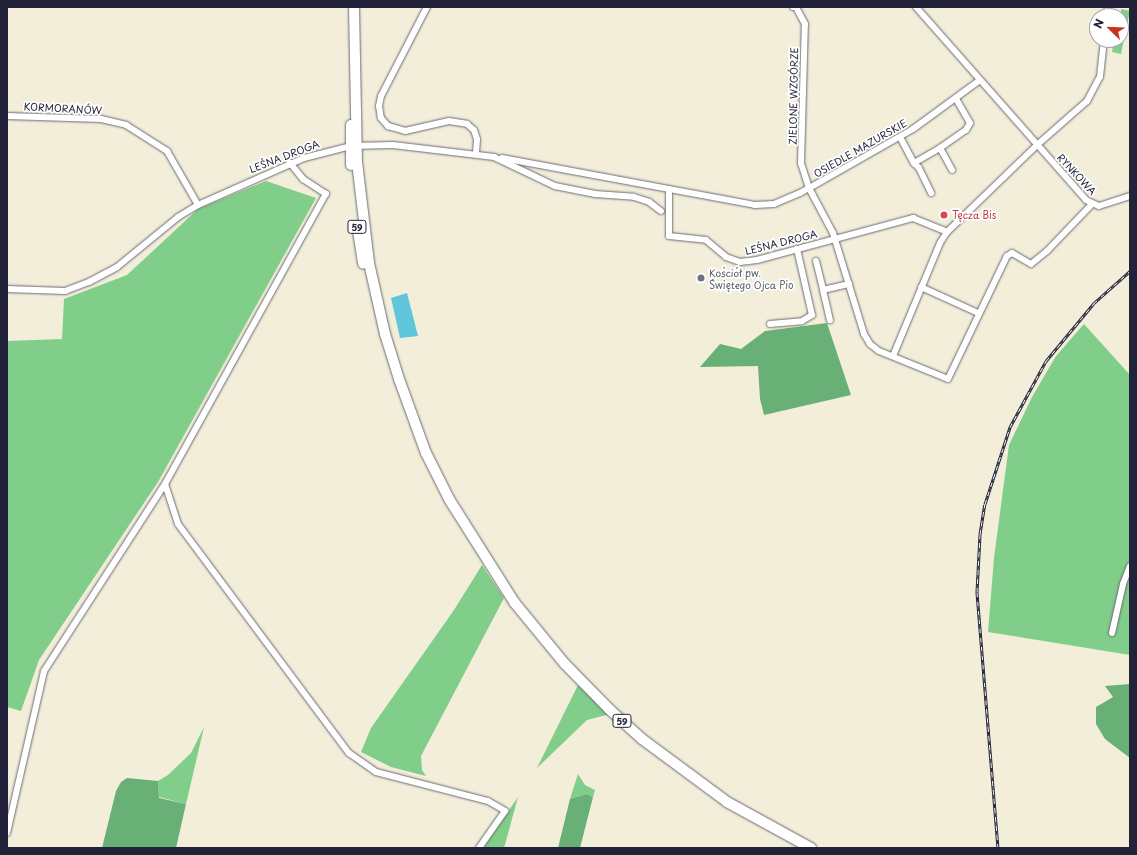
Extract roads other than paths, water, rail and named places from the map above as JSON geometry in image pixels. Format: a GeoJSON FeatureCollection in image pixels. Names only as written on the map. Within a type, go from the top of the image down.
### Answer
{"type":"FeatureCollection","features":[{"type":"Feature","properties":{"kind":"main road","name":"59"},"geometry":{"type":"LineString","coordinates":[[348,7],[354,145],[374,284],[393,361],[419,435],[449,499],[487,563],[514,602],[565,664],[642,739],[676,766],[727,802],[792,839],[811,848]]}},
{"type":"Feature","properties":{"kind":"main road","name":"59"},"geometry":{"type":"LineString","coordinates":[[354,7],[354,145]]}},
{"type":"Feature","properties":{"kind":"street"},"geometry":{"type":"LineString","coordinates":[[427,7],[381,96],[379,106],[381,118],[388,126],[405,131],[449,121],[468,124],[474,130],[477,139],[476,154]]}},
{"type":"Feature","properties":{"kind":"street","name":"ZIELONE WZGÓRZE"},"geometry":{"type":"LineString","coordinates":[[793,7],[796,7],[805,24],[802,163],[809,188]]}},
{"type":"Feature","properties":{"kind":"street","name":"RYNKOWA"},"geometry":{"type":"LineString","coordinates":[[916,7],[1037,145],[1092,204],[1107,204],[1130,196]]}},
{"type":"Feature","properties":{"kind":"street"},"geometry":{"type":"LineString","coordinates":[[893,356],[921,287],[947,232],[1037,145],[1093,94],[1100,77],[1103,48]]}},
{"type":"Feature","properties":{"kind":"street","name":"OSIEDLE MAZURSKIE"},"geometry":{"type":"LineString","coordinates":[[980,80],[956,99],[900,137],[809,188],[826,217],[836,239],[864,334],[879,351],[948,379],[978,313],[1007,256],[1012,253],[1031,264],[1047,251],[1092,204]]}},
{"type":"Feature","properties":{"kind":"street"},"geometry":{"type":"LineString","coordinates":[[914,163],[940,148],[966,130],[970,123],[956,99]]}},
{"type":"Feature","properties":{"kind":"street","name":"KORMORANÓW"},"geometry":{"type":"LineString","coordinates":[[7,116],[101,119],[126,125],[167,151],[198,205]]}},
{"type":"Feature","properties":{"kind":"street"},"geometry":{"type":"LineString","coordinates":[[900,137],[914,163],[919,168],[931,193]]}},
{"type":"Feature","properties":{"kind":"street","name":"LEŚNA DROGA"},"geometry":{"type":"LineString","coordinates":[[7,289],[65,291],[89,282],[117,267],[178,217],[198,205],[290,163],[319,152],[354,145],[393,145],[494,157],[555,186],[595,194],[634,197],[649,202],[661,211]]}},
{"type":"Feature","properties":{"kind":"street"},"geometry":{"type":"LineString","coordinates":[[940,148],[952,170]]}},
{"type":"Feature","properties":{"kind":"street"},"geometry":{"type":"LineString","coordinates":[[494,157],[766,206],[809,188]]}},
{"type":"Feature","properties":{"kind":"street"},"geometry":{"type":"LineString","coordinates":[[7,833],[44,671],[164,484],[326,194],[303,179],[290,163]]}},
{"type":"Feature","properties":{"kind":"street","name":"LEŚNA DROGA"},"geometry":{"type":"LineString","coordinates":[[668,189],[669,236],[706,240],[726,257],[740,262],[797,250],[913,218],[947,232]]}},
{"type":"Feature","properties":{"kind":"street"},"geometry":{"type":"LineString","coordinates":[[770,324],[802,321],[812,315],[797,250]]}},
{"type":"Feature","properties":{"kind":"street"},"geometry":{"type":"LineString","coordinates":[[816,261],[830,320]]}},
{"type":"Feature","properties":{"kind":"street"},"geometry":{"type":"LineString","coordinates":[[823,290],[849,284]]}},
{"type":"Feature","properties":{"kind":"street"},"geometry":{"type":"LineString","coordinates":[[921,287],[978,313]]}},
{"type":"Feature","properties":{"kind":"street"},"geometry":{"type":"LineString","coordinates":[[164,484],[178,524],[349,753],[376,772],[488,801],[505,811],[479,848]]}},
{"type":"Feature","properties":{"kind":"street"},"geometry":{"type":"LineString","coordinates":[[1112,633],[1121,591],[1130,566]]}},
{"type":"Feature","properties":{"kind":"water"},"geometry":{"type":"Polygon","coordinates":[[[407,293],[418,336],[400,338],[391,298],[407,293]]]}},
{"type":"Feature","properties":{"kind":"railway"},"geometry":{"type":"LineString","coordinates":[[998,848],[977,592],[980,534],[985,504],[1010,427],[1046,361],[1094,303],[1130,271]]}},
{"type":"Feature","properties":{"kind":"place","name":"Tęcza Bis"},"geometry":{"type":"Point","coordinates":[944,215]}},
{"type":"Feature","properties":{"kind":"place","name":"Kościół pw. Świętego Ojca Pio"},"geometry":{"type":"Point","coordinates":[701,278]}}]}
